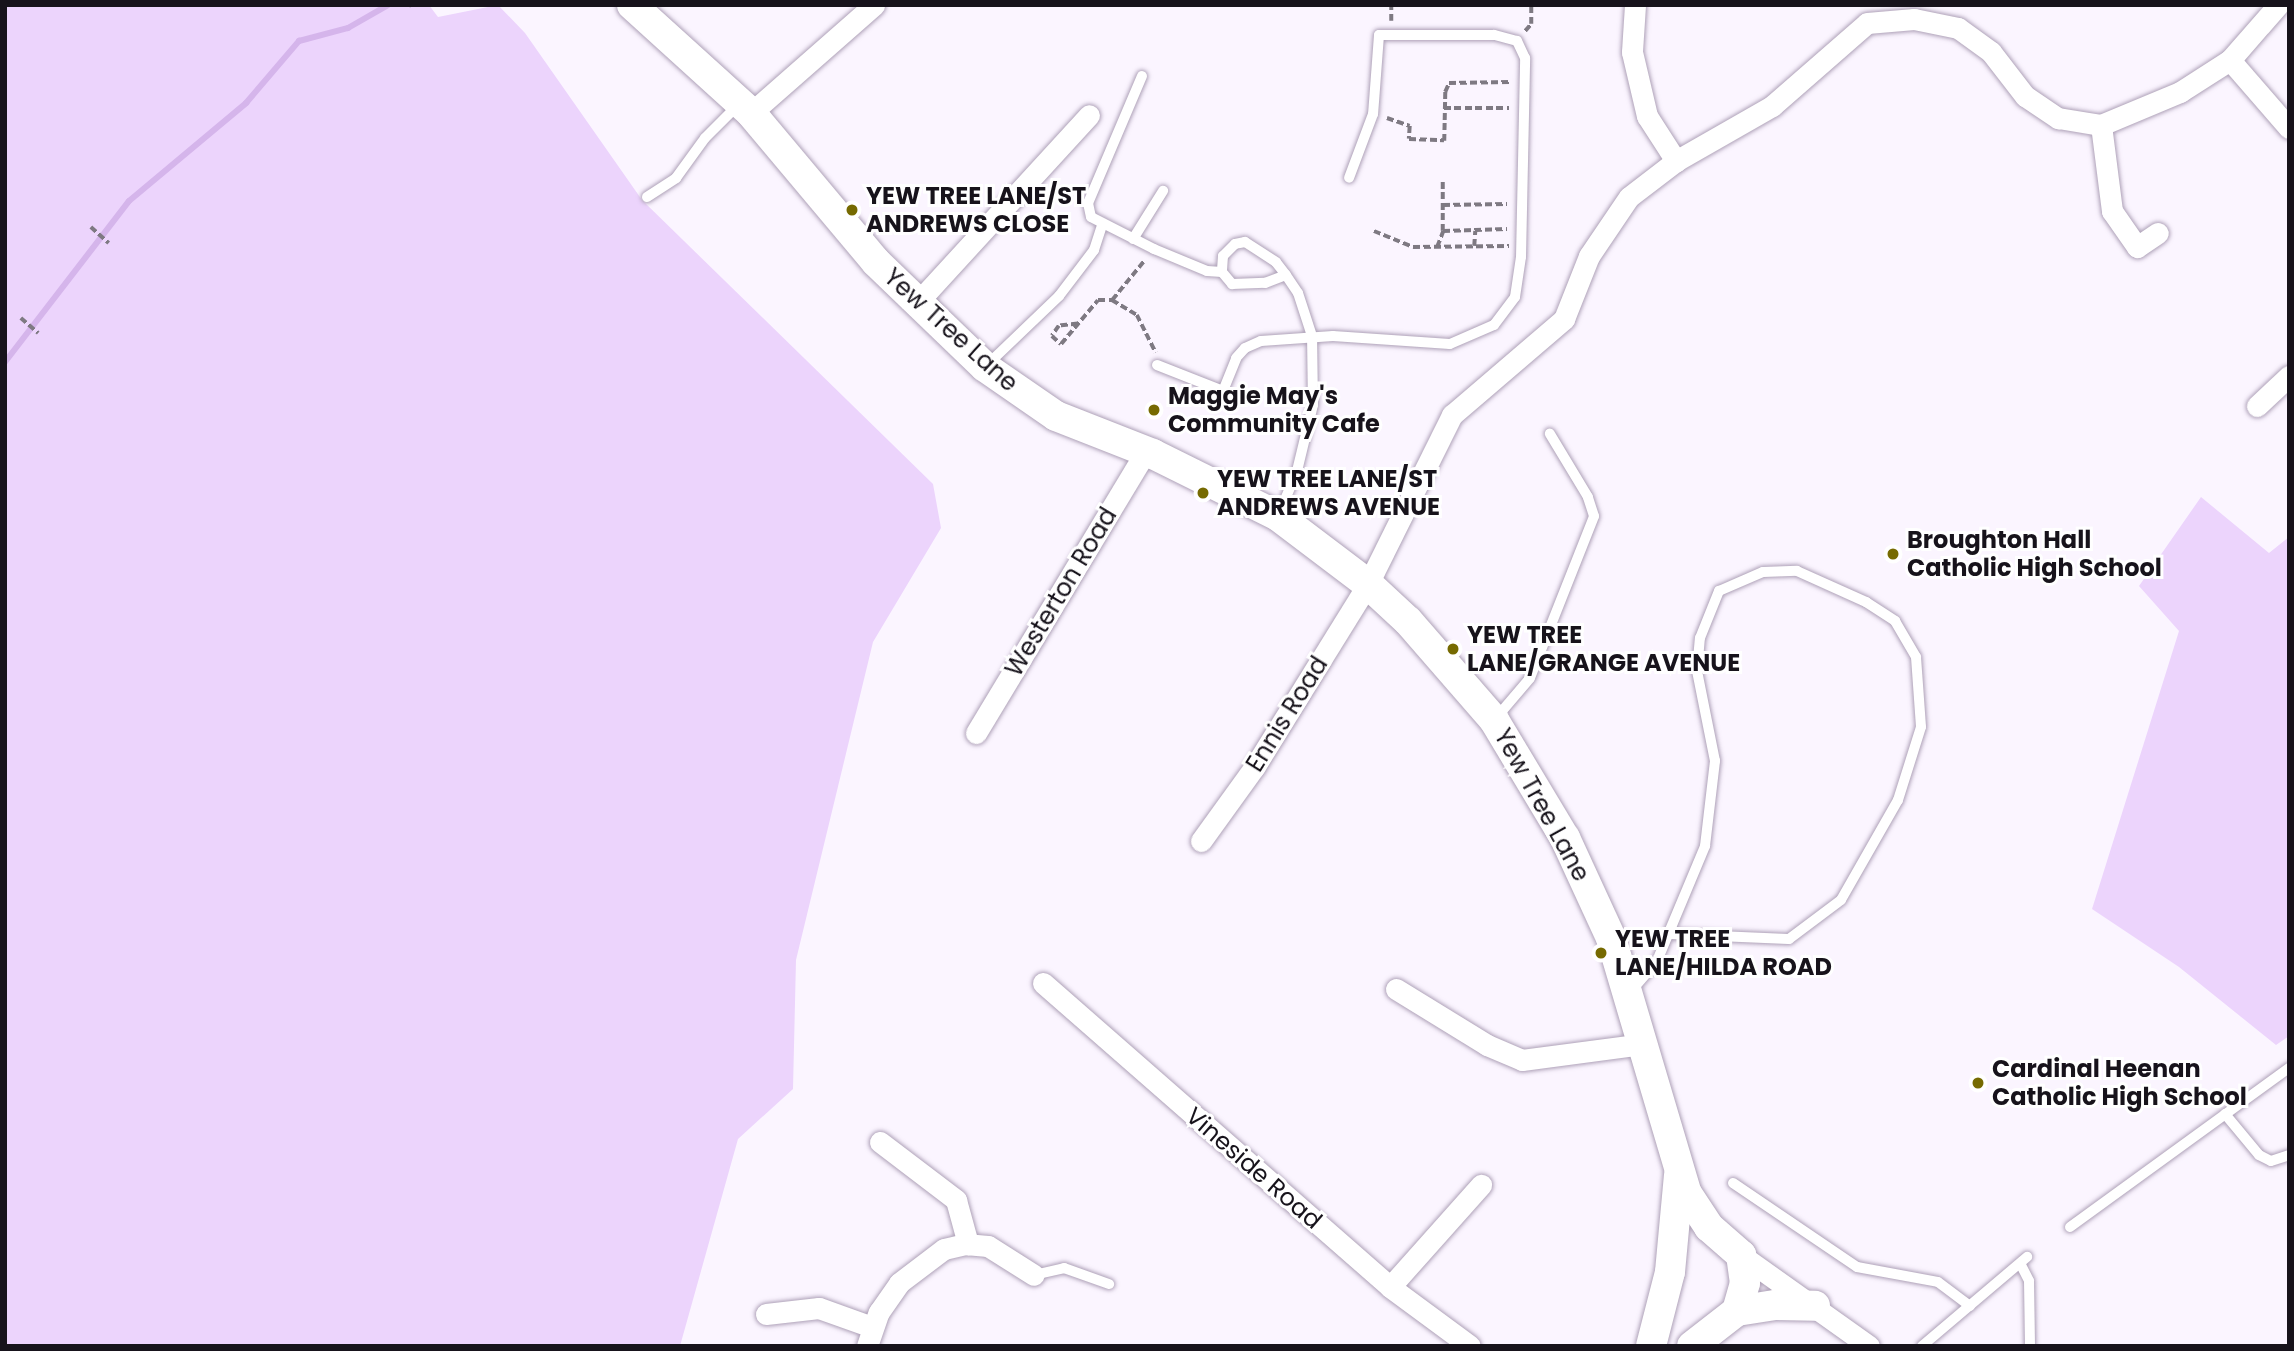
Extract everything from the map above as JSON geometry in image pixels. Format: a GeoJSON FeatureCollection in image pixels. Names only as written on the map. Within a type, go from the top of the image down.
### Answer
{"type":"FeatureCollection","features":[{"type":"Feature","properties":{"kind":"street","name":"Yew Tree Lane"},"geometry":{"type":"LineString","coordinates":[[632,5],[746,108],[916,304],[985,367],[1056,416],[1146,452],[1278,516],[1368,584],[1452,668],[1494,720],[1565,838],[1630,992],[1679,1171]]}},
{"type":"Feature","properties":{"kind":"street"},"geometry":{"type":"LineString","coordinates":[[746,108],[874,5]]}},
{"type":"Feature","properties":{"kind":"street"},"geometry":{"type":"LineString","coordinates":[[1635,5],[1632,52],[1647,116],[1676,161]]}},
{"type":"Feature","properties":{"kind":"street"},"geometry":{"type":"LineString","coordinates":[[2158,233],[2137,247],[2112,211],[2101,125],[2180,92],[2230,60],[2278,5]]}},
{"type":"Feature","properties":{"kind":"street","name":"Ennis Road"},"geometry":{"type":"LineString","coordinates":[[1201,841],[1255,766],[1368,584],[1452,415],[1564,319],[1589,256],[1629,197],[1676,161],[1772,106],[1867,23],[1913,12],[1958,28],[1991,52],[2025,96],[2058,118],[2101,125]]}},
{"type":"Feature","properties":{"kind":"street"},"geometry":{"type":"LineString","coordinates":[[2230,60],[2289,128]]}},
{"type":"Feature","properties":{"kind":"street"},"geometry":{"type":"LineString","coordinates":[[916,304],[1089,115]]}},
{"type":"Feature","properties":{"kind":"street"},"geometry":{"type":"LineString","coordinates":[[2257,406],[2289,376]]}},
{"type":"Feature","properties":{"kind":"street","name":"Westerton Road"},"geometry":{"type":"LineString","coordinates":[[976,733],[1146,452]]}},
{"type":"Feature","properties":{"kind":"street","name":"Vineside Road"},"geometry":{"type":"LineString","coordinates":[[1043,983],[1391,1287],[1470,1346]]}},
{"type":"Feature","properties":{"kind":"street"},"geometry":{"type":"LineString","coordinates":[[1396,989],[1511,1057],[1532,1060],[1644,1044]]}},
{"type":"Feature","properties":{"kind":"street"},"geometry":{"type":"LineString","coordinates":[[880,1142],[956,1200],[968,1244]]}},
{"type":"Feature","properties":{"kind":"street"},"geometry":{"type":"LineString","coordinates":[[1679,1171],[1696,1210],[1733,1248],[1869,1346]]}},
{"type":"Feature","properties":{"kind":"street"},"geometry":{"type":"LineString","coordinates":[[1670,1272],[1679,1171]]}},
{"type":"Feature","properties":{"kind":"street"},"geometry":{"type":"LineString","coordinates":[[1391,1287],[1480,1185]]}},
{"type":"Feature","properties":{"kind":"street"},"geometry":{"type":"LineString","coordinates":[[766,1314],[819,1308],[870,1337],[888,1297],[912,1271],[944,1249],[968,1244],[999,1251],[1034,1275]]}},
{"type":"Feature","properties":{"kind":"street"},"geometry":{"type":"LineString","coordinates":[[1733,1248],[1687,1248],[1675,1259],[1655,1334],[1697,1342],[1737,1311],[1776,1305],[1815,1306]]}},
{"type":"Feature","properties":{"kind":"street"},"geometry":{"type":"LineString","coordinates":[[1733,1248],[1745,1283],[1737,1311]]}},
{"type":"Feature","properties":{"kind":"lane"},"geometry":{"type":"LineString","coordinates":[[1157,365],[1223,391],[1245,348],[1279,338],[1312,337],[1450,344],[1476,336],[1508,312],[1519,280],[1521,246],[1525,58],[1517,41],[1494,35],[1379,35],[1373,114],[1349,178]]}},
{"type":"Feature","properties":{"kind":"lane"},"geometry":{"type":"LineString","coordinates":[[1142,76],[1088,203],[1091,217],[1102,225],[1154,249],[1207,271],[1222,272],[1239,285],[1265,283],[1286,275]]}},
{"type":"Feature","properties":{"kind":"lane"},"geometry":{"type":"LineString","coordinates":[[647,197],[676,178],[705,138],[746,108]]}},
{"type":"Feature","properties":{"kind":"lane"},"geometry":{"type":"LineString","coordinates":[[1133,239],[1163,191]]}},
{"type":"Feature","properties":{"kind":"lane"},"geometry":{"type":"LineString","coordinates":[[985,367],[1059,296],[1094,250],[1102,225]]}},
{"type":"Feature","properties":{"kind":"lane"},"geometry":{"type":"LineString","coordinates":[[1222,272],[1223,256],[1235,244],[1245,242],[1258,247],[1286,275],[1298,293],[1312,337],[1313,405],[1297,471],[1278,516]]}},
{"type":"Feature","properties":{"kind":"lane"},"geometry":{"type":"LineString","coordinates":[[1494,720],[1530,678],[1594,516],[1588,496],[1550,434]]}},
{"type":"Feature","properties":{"kind":"lane"},"geometry":{"type":"LineString","coordinates":[[1630,992],[1657,961],[1705,846],[1715,761],[1698,671],[1700,638],[1719,591],[1763,572],[1797,571],[1886,614],[1895,621],[1916,657],[1921,727],[1898,800],[1841,900],[1789,939],[1670,934]]}},
{"type":"Feature","properties":{"kind":"lane"},"geometry":{"type":"LineString","coordinates":[[2070,1227],[2289,1068]]}},
{"type":"Feature","properties":{"kind":"lane"},"geometry":{"type":"LineString","coordinates":[[2225,1114],[2259,1155],[2271,1161],[2289,1155]]}},
{"type":"Feature","properties":{"kind":"lane"},"geometry":{"type":"LineString","coordinates":[[1733,1183],[1857,1267],[1938,1282],[1969,1306]]}},
{"type":"Feature","properties":{"kind":"lane"},"geometry":{"type":"LineString","coordinates":[[1922,1346],[2024,1261],[2029,1281],[2030,1346]]}},
{"type":"Feature","properties":{"kind":"lane"},"geometry":{"type":"LineString","coordinates":[[1034,1275],[1064,1268],[1109,1284]]}},
{"type":"Feature","properties":{"kind":"path"},"geometry":{"type":"LineString","coordinates":[[1390,35],[1391,5]]}},
{"type":"Feature","properties":{"kind":"path"},"geometry":{"type":"LineString","coordinates":[[1517,41],[1531,24],[1531,5]]}},
{"type":"Feature","properties":{"kind":"path"},"geometry":{"type":"LineString","coordinates":[[1386,103],[1385,117],[1410,126],[1409,139],[1444,140],[1446,87],[1455,80],[1524,82]]}},
{"type":"Feature","properties":{"kind":"path"},"geometry":{"type":"LineString","coordinates":[[1444,108],[1524,108]]}},
{"type":"Feature","properties":{"kind":"path"},"geometry":{"type":"LineString","coordinates":[[1437,247],[1443,231],[1443,182]]}},
{"type":"Feature","properties":{"kind":"path"},"geometry":{"type":"LineString","coordinates":[[1443,205],[1514,204]]}},
{"type":"Feature","properties":{"kind":"path"},"geometry":{"type":"LineString","coordinates":[[1443,231],[1505,230],[1514,219]]}},
{"type":"Feature","properties":{"kind":"path"},"geometry":{"type":"LineString","coordinates":[[91,228],[109,243]]}},
{"type":"Feature","properties":{"kind":"path"},"geometry":{"type":"LineString","coordinates":[[1474,246],[1475,230]]}},
{"type":"Feature","properties":{"kind":"path"},"geometry":{"type":"LineString","coordinates":[[1374,231],[1413,247],[1521,246]]}},
{"type":"Feature","properties":{"kind":"path"},"geometry":{"type":"LineString","coordinates":[[1112,300],[1154,249]]}},
{"type":"Feature","properties":{"kind":"path"},"geometry":{"type":"LineString","coordinates":[[1078,324],[1059,326],[1052,336],[1061,344],[1078,324],[1098,300],[1112,300],[1137,315],[1157,365]]}},
{"type":"Feature","properties":{"kind":"path"},"geometry":{"type":"LineString","coordinates":[[20,318],[38,333]]}},
{"type":"Feature","properties":{"kind":"shaded area"},"geometry":{"type":"Polygon","coordinates":[[[5,5],[429,5],[438,17],[498,5],[525,33],[642,200],[933,484],[941,528],[873,642],[796,960],[793,1089],[738,1139],[680,1346],[5,1346],[5,5]]]}},
{"type":"Feature","properties":{"kind":"shaded area"},"geometry":{"type":"Polygon","coordinates":[[[2201,497],[2269,553],[2289,537],[2289,1036],[2276,1045],[2179,967],[2092,909],[2179,631],[2139,586],[2201,497]]]}},
{"type":"Feature","properties":{"kind":"waterway"},"geometry":{"type":"LineString","coordinates":[[5,362],[129,201],[246,103],[299,41],[348,28],[388,5]]}},
{"type":"Feature","properties":{"kind":"place","name":"YEW TREE LANE/ST ANDREWS CLOSE"},"geometry":{"type":"Point","coordinates":[852,210]}},
{"type":"Feature","properties":{"kind":"place","name":"Maggie May's Community Cafe"},"geometry":{"type":"Point","coordinates":[1154,410]}},
{"type":"Feature","properties":{"kind":"place","name":"YEW TREE LANE/ST ANDREWS AVENUE"},"geometry":{"type":"Point","coordinates":[1203,493]}},
{"type":"Feature","properties":{"kind":"place","name":"Broughton Hall Catholic High School"},"geometry":{"type":"Point","coordinates":[1893,554]}},
{"type":"Feature","properties":{"kind":"place","name":"YEW TREE LANE/GRANGE AVENUE"},"geometry":{"type":"Point","coordinates":[1453,649]}},
{"type":"Feature","properties":{"kind":"place","name":"YEW TREE LANE/HILDA ROAD"},"geometry":{"type":"Point","coordinates":[1601,953]}},
{"type":"Feature","properties":{"kind":"place","name":"Cardinal Heenan Catholic High School"},"geometry":{"type":"Point","coordinates":[1978,1083]}}]}
